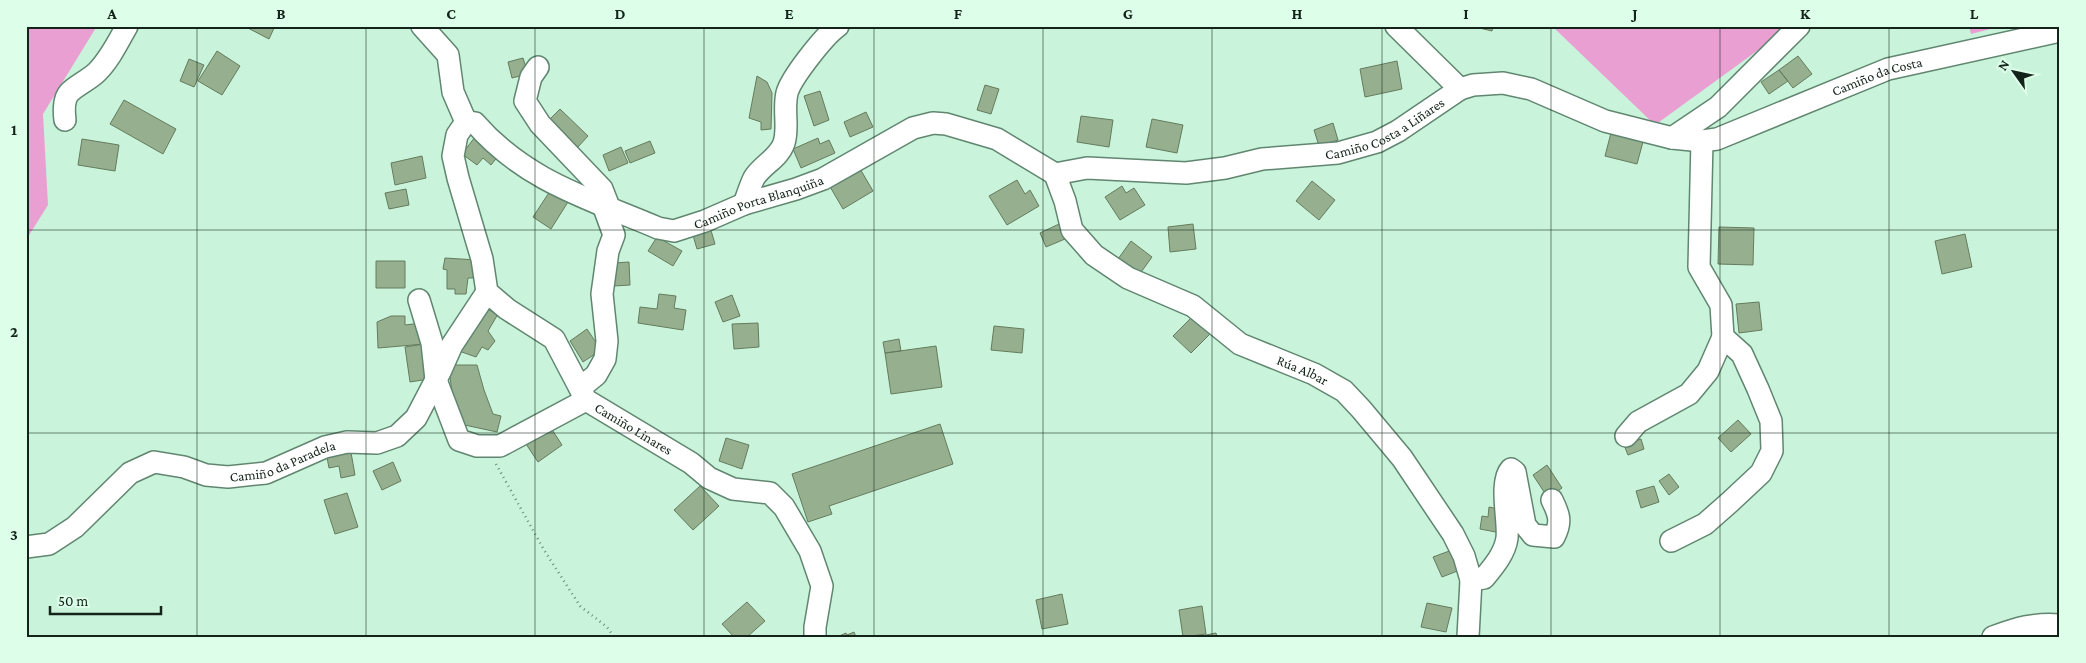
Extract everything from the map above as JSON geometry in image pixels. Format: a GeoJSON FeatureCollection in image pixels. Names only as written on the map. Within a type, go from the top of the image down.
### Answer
{"type":"FeatureCollection","features":[{"type":"Feature","properties":{"kind":"street"},"geometry":{"type":"LineString","coordinates":[[66,120],[66,100],[69,93],[99,71],[128,26]]}},
{"type":"Feature","properties":{"kind":"street"},"geometry":{"type":"LineString","coordinates":[[422,26],[448,55],[454,92],[466,122],[457,134],[453,156],[482,259],[488,292],[507,309],[554,339],[583,394]]}},
{"type":"Feature","properties":{"kind":"street"},"geometry":{"type":"LineString","coordinates":[[744,204],[754,178],[783,145],[786,133],[784,118],[787,92],[793,80],[822,41],[838,26]]}},
{"type":"Feature","properties":{"kind":"street"},"geometry":{"type":"LineString","coordinates":[[1396,26],[1460,89]]}},
{"type":"Feature","properties":{"kind":"street"},"geometry":{"type":"LineString","coordinates":[[1672,138],[1718,107],[1798,26]]}},
{"type":"Feature","properties":{"kind":"street","name":"Camiño da Costa"},"geometry":{"type":"LineString","coordinates":[[1702,141],[1717,140],[1888,69],[2060,31]]}},
{"type":"Feature","properties":{"kind":"street"},"geometry":{"type":"LineString","coordinates":[[419,300],[432,343],[436,380],[459,440],[477,446],[500,446],[583,394],[605,359],[607,341],[602,294],[608,251],[614,234],[602,189],[540,124],[525,101],[532,77],[538,67]]}},
{"type":"Feature","properties":{"kind":"street","name":"Camiño Costa a Liñares"},"geometry":{"type":"LineString","coordinates":[[1055,174],[1088,168],[1186,173],[1226,168],[1262,159],[1338,153],[1378,142],[1398,131],[1460,89],[1473,85],[1504,83],[1531,89],[1605,121],[1672,138],[1702,141]]}},
{"type":"Feature","properties":{"kind":"street","name":"Camiño Porta Blanquiña"},"geometry":{"type":"LineString","coordinates":[[466,122],[475,123],[501,151],[552,184],[658,228],[674,231],[706,222],[744,204],[796,189],[823,178],[913,128],[933,123],[946,124],[998,139],[1055,174]]}},
{"type":"Feature","properties":{"kind":"street"},"geometry":{"type":"LineString","coordinates":[[1626,436],[1638,422],[1689,394],[1708,371],[1723,337],[1722,305],[1699,267],[1702,141]]}},
{"type":"Feature","properties":{"kind":"street","name":"Rúa Albar"},"geometry":{"type":"LineString","coordinates":[[1055,174],[1065,201],[1072,230],[1094,255],[1128,278],[1193,306],[1240,344],[1314,374],[1344,392],[1361,409],[1402,458],[1453,534],[1464,556],[1472,580],[1468,637]]}},
{"type":"Feature","properties":{"kind":"street","name":"Camiño da Paradela"},"geometry":{"type":"LineString","coordinates":[[26,547],[49,544],[75,526],[130,473],[154,462],[184,467],[206,475],[228,476],[266,473],[325,447],[347,442],[377,443],[397,436],[416,418],[452,344],[488,292]]}},
{"type":"Feature","properties":{"kind":"street"},"geometry":{"type":"LineString","coordinates":[[1671,540],[1705,524],[1730,502],[1761,473],[1772,451],[1771,421],[1758,389],[1742,354],[1723,337]]}},
{"type":"Feature","properties":{"kind":"street","name":"Camiño Linares"},"geometry":{"type":"LineString","coordinates":[[583,394],[691,463],[709,478],[733,489],[770,493],[784,507],[810,551],[822,586],[815,637]]}},
{"type":"Feature","properties":{"kind":"street"},"geometry":{"type":"LineString","coordinates":[[1472,580],[1484,578],[1501,556],[1507,538],[1506,495],[1508,473],[1512,470],[1515,472],[1525,526],[1533,535],[1554,537],[1558,530],[1559,517],[1552,500]]}},
{"type":"Feature","properties":{"kind":"street"},"geometry":{"type":"LineString","coordinates":[[1993,637],[2022,626],[2060,625]]}},
{"type":"Feature","properties":{"kind":"path"},"geometry":{"type":"LineString","coordinates":[[486,446],[544,550],[580,606],[608,627],[614,637]]}},
{"type":"Feature","properties":{"kind":"shaded area"},"geometry":{"type":"Polygon","coordinates":[[[26,26],[97,26],[43,114],[48,205],[26,240],[26,26]]]}},
{"type":"Feature","properties":{"kind":"shaded area"},"geometry":{"type":"Polygon","coordinates":[[[1552,26],[1782,26],[1783,32],[1655,125],[1552,26]]]}},
{"type":"Feature","properties":{"kind":"shaded area"},"geometry":{"type":"Polygon","coordinates":[[[1969,26],[2002,26],[1971,34],[1969,26]]]}},
{"type":"Feature","properties":{"kind":"building"},"geometry":{"type":"Polygon","coordinates":[[[244,26],[275,26],[269,39],[244,26]]]}},
{"type":"Feature","properties":{"kind":"building"},"geometry":{"type":"Polygon","coordinates":[[[1471,26],[1493,26],[1492,31],[1471,26]]]}},
{"type":"Feature","properties":{"kind":"building"},"geometry":{"type":"Polygon","coordinates":[[[217,51],[240,66],[222,95],[198,81],[217,51]]]}},
{"type":"Feature","properties":{"kind":"building"},"geometry":{"type":"Polygon","coordinates":[[[1798,56],[1812,74],[1793,88],[1779,70],[1798,56]]]}},
{"type":"Feature","properties":{"kind":"building"},"geometry":{"type":"Polygon","coordinates":[[[523,58],[528,74],[512,78],[508,62],[523,58]]]}},
{"type":"Feature","properties":{"kind":"building"},"geometry":{"type":"Polygon","coordinates":[[[189,59],[204,65],[194,87],[180,81],[189,59]]]}},
{"type":"Feature","properties":{"kind":"building"},"geometry":{"type":"Polygon","coordinates":[[[1397,61],[1402,89],[1365,97],[1360,69],[1397,61]]]}},
{"type":"Feature","properties":{"kind":"building"},"geometry":{"type":"Polygon","coordinates":[[[1779,70],[1788,81],[1769,94],[1761,82],[1779,70]]]}},
{"type":"Feature","properties":{"kind":"building"},"geometry":{"type":"Polygon","coordinates":[[[757,76],[767,82],[772,93],[771,129],[761,130],[761,122],[749,118],[757,76]]]}},
{"type":"Feature","properties":{"kind":"building"},"geometry":{"type":"Polygon","coordinates":[[[985,85],[999,89],[991,114],[977,110],[985,85]]]}},
{"type":"Feature","properties":{"kind":"building"},"geometry":{"type":"Polygon","coordinates":[[[820,91],[829,120],[814,126],[804,96],[820,91]]]}},
{"type":"Feature","properties":{"kind":"building"},"geometry":{"type":"Polygon","coordinates":[[[124,100],[176,129],[163,154],[110,124],[124,100]]]}},
{"type":"Feature","properties":{"kind":"building"},"geometry":{"type":"Polygon","coordinates":[[[560,109],[588,136],[577,148],[548,121],[560,109]]]}},
{"type":"Feature","properties":{"kind":"building"},"geometry":{"type":"Polygon","coordinates":[[[866,112],[873,127],[850,137],[844,122],[866,112]]]}},
{"type":"Feature","properties":{"kind":"building"},"geometry":{"type":"Polygon","coordinates":[[[1081,116],[1113,120],[1109,147],[1077,142],[1081,116]]]}},
{"type":"Feature","properties":{"kind":"building"},"geometry":{"type":"Polygon","coordinates":[[[1152,119],[1183,125],[1177,153],[1146,147],[1152,119]]]}},
{"type":"Feature","properties":{"kind":"building"},"geometry":{"type":"Polygon","coordinates":[[[1333,123],[1338,140],[1319,146],[1314,130],[1333,123]]]}},
{"type":"Feature","properties":{"kind":"building"},"geometry":{"type":"Polygon","coordinates":[[[1612,129],[1644,138],[1637,164],[1605,156],[1612,129]]]}},
{"type":"Feature","properties":{"kind":"building"},"geometry":{"type":"Polygon","coordinates":[[[475,137],[499,155],[491,165],[483,158],[477,165],[462,154],[475,137]]]}},
{"type":"Feature","properties":{"kind":"building"},"geometry":{"type":"Polygon","coordinates":[[[818,138],[820,144],[829,140],[835,153],[801,168],[793,149],[818,138]]]}},
{"type":"Feature","properties":{"kind":"building"},"geometry":{"type":"Polygon","coordinates":[[[82,139],[119,145],[115,171],[78,165],[82,139]]]}},
{"type":"Feature","properties":{"kind":"building"},"geometry":{"type":"Polygon","coordinates":[[[650,141],[655,153],[630,163],[625,151],[650,141]]]}},
{"type":"Feature","properties":{"kind":"building"},"geometry":{"type":"Polygon","coordinates":[[[621,147],[628,163],[609,171],[603,155],[621,147]]]}},
{"type":"Feature","properties":{"kind":"building"},"geometry":{"type":"Polygon","coordinates":[[[422,156],[426,178],[395,185],[391,163],[422,156]]]}},
{"type":"Feature","properties":{"kind":"building"},"geometry":{"type":"Polygon","coordinates":[[[859,167],[873,191],[843,209],[829,185],[859,167]]]}},
{"type":"Feature","properties":{"kind":"building"},"geometry":{"type":"Polygon","coordinates":[[[1017,180],[1025,194],[1030,190],[1039,206],[1007,225],[989,196],[1017,180]]]}},
{"type":"Feature","properties":{"kind":"building"},"geometry":{"type":"Polygon","coordinates":[[[1312,181],[1335,200],[1319,220],[1296,201],[1312,181]]]}},
{"type":"Feature","properties":{"kind":"building"},"geometry":{"type":"Polygon","coordinates":[[[1122,186],[1126,193],[1134,188],[1145,205],[1120,220],[1105,197],[1122,186]]]}},
{"type":"Feature","properties":{"kind":"building"},"geometry":{"type":"Polygon","coordinates":[[[406,189],[409,205],[389,209],[385,193],[406,189]]]}},
{"type":"Feature","properties":{"kind":"building"},"geometry":{"type":"Polygon","coordinates":[[[550,191],[568,202],[551,229],[533,217],[550,191]]]}},
{"type":"Feature","properties":{"kind":"building"},"geometry":{"type":"Polygon","coordinates":[[[1059,224],[1065,239],[1046,247],[1040,233],[1059,224]]]}},
{"type":"Feature","properties":{"kind":"building"},"geometry":{"type":"Polygon","coordinates":[[[1193,224],[1196,249],[1170,252],[1168,227],[1193,224]]]}},
{"type":"Feature","properties":{"kind":"building"},"geometry":{"type":"Polygon","coordinates":[[[710,227],[715,244],[697,249],[692,232],[710,227]]]}},
{"type":"Feature","properties":{"kind":"building"},"geometry":{"type":"Polygon","coordinates":[[[1719,227],[1754,228],[1753,265],[1718,264],[1719,227]]]}},
{"type":"Feature","properties":{"kind":"building"},"geometry":{"type":"Polygon","coordinates":[[[1965,234],[1972,267],[1942,274],[1935,241],[1965,234]]]}},
{"type":"Feature","properties":{"kind":"building"},"geometry":{"type":"Polygon","coordinates":[[[657,237],[682,251],[673,266],[648,251],[657,237]]]}},
{"type":"Feature","properties":{"kind":"building"},"geometry":{"type":"Polygon","coordinates":[[[1131,241],[1152,257],[1139,275],[1118,259],[1131,241]]]}},
{"type":"Feature","properties":{"kind":"building"},"geometry":{"type":"Polygon","coordinates":[[[445,258],[477,260],[480,278],[468,278],[466,294],[455,294],[455,289],[447,289],[447,270],[443,269],[445,258]]]}},
{"type":"Feature","properties":{"kind":"building"},"geometry":{"type":"Polygon","coordinates":[[[376,261],[405,261],[405,288],[376,288],[376,261]]]}},
{"type":"Feature","properties":{"kind":"building"},"geometry":{"type":"Polygon","coordinates":[[[629,262],[630,285],[614,286],[613,263],[629,262]]]}},
{"type":"Feature","properties":{"kind":"building"},"geometry":{"type":"Polygon","coordinates":[[[659,294],[676,296],[674,308],[686,310],[683,330],[638,323],[640,307],[657,309],[659,294]]]}},
{"type":"Feature","properties":{"kind":"building"},"geometry":{"type":"Polygon","coordinates":[[[732,295],[740,316],[723,322],[715,302],[732,295]]]}},
{"type":"Feature","properties":{"kind":"building"},"geometry":{"type":"Polygon","coordinates":[[[1759,302],[1762,330],[1739,333],[1736,304],[1759,302]]]}},
{"type":"Feature","properties":{"kind":"building"},"geometry":{"type":"Polygon","coordinates":[[[484,308],[498,314],[488,331],[495,341],[488,350],[482,347],[476,357],[459,351],[484,308]]]}},
{"type":"Feature","properties":{"kind":"building"},"geometry":{"type":"Polygon","coordinates":[[[391,316],[405,316],[405,325],[421,323],[424,344],[378,348],[377,322],[391,316]]]}},
{"type":"Feature","properties":{"kind":"building"},"geometry":{"type":"Polygon","coordinates":[[[1193,316],[1211,333],[1191,353],[1173,336],[1193,316]]]}},
{"type":"Feature","properties":{"kind":"building"},"geometry":{"type":"Polygon","coordinates":[[[758,323],[759,347],[734,349],[732,324],[758,323]]]}},
{"type":"Feature","properties":{"kind":"building"},"geometry":{"type":"Polygon","coordinates":[[[994,326],[1024,329],[1022,353],[991,350],[994,326]]]}},
{"type":"Feature","properties":{"kind":"building"},"geometry":{"type":"Polygon","coordinates":[[[587,329],[601,350],[583,362],[570,341],[587,329]]]}},
{"type":"Feature","properties":{"kind":"building"},"geometry":{"type":"Polygon","coordinates":[[[899,339],[901,351],[885,353],[883,342],[899,339]]]}},
{"type":"Feature","properties":{"kind":"building"},"geometry":{"type":"Polygon","coordinates":[[[424,344],[429,379],[410,382],[405,347],[424,344]]]}},
{"type":"Feature","properties":{"kind":"building"},"geometry":{"type":"Polygon","coordinates":[[[936,346],[942,387],[891,394],[885,353],[936,346]]]}},
{"type":"Feature","properties":{"kind":"building"},"geometry":{"type":"Polygon","coordinates":[[[453,365],[477,365],[493,414],[501,416],[497,432],[460,424],[453,399],[449,370],[453,365]]]}},
{"type":"Feature","properties":{"kind":"building"},"geometry":{"type":"Polygon","coordinates":[[[1738,420],[1751,434],[1731,452],[1718,438],[1738,420]]]}},
{"type":"Feature","properties":{"kind":"building"},"geometry":{"type":"Polygon","coordinates":[[[940,424],[953,464],[829,506],[832,514],[808,522],[792,474],[940,424]]]}},
{"type":"Feature","properties":{"kind":"building"},"geometry":{"type":"Polygon","coordinates":[[[549,425],[562,445],[538,462],[524,441],[549,425]]]}},
{"type":"Feature","properties":{"kind":"building"},"geometry":{"type":"Polygon","coordinates":[[[726,438],[749,445],[742,469],[719,461],[726,438]]]}},
{"type":"Feature","properties":{"kind":"building"},"geometry":{"type":"Polygon","coordinates":[[[1641,439],[1644,449],[1628,455],[1624,445],[1641,439]]]}},
{"type":"Feature","properties":{"kind":"building"},"geometry":{"type":"Polygon","coordinates":[[[350,447],[355,475],[341,478],[339,466],[329,468],[326,452],[350,447]]]}},
{"type":"Feature","properties":{"kind":"building"},"geometry":{"type":"Polygon","coordinates":[[[393,462],[401,481],[382,490],[373,471],[393,462]]]}},
{"type":"Feature","properties":{"kind":"building"},"geometry":{"type":"Polygon","coordinates":[[[1547,465],[1562,488],[1548,498],[1533,475],[1547,465]]]}},
{"type":"Feature","properties":{"kind":"building"},"geometry":{"type":"Polygon","coordinates":[[[1669,474],[1679,487],[1669,495],[1659,481],[1669,474]]]}},
{"type":"Feature","properties":{"kind":"building"},"geometry":{"type":"Polygon","coordinates":[[[700,486],[719,506],[693,530],[674,510],[700,486]]]}},
{"type":"Feature","properties":{"kind":"building"},"geometry":{"type":"Polygon","coordinates":[[[1654,486],[1659,502],[1641,508],[1636,491],[1654,486]]]}},
{"type":"Feature","properties":{"kind":"building"},"geometry":{"type":"Polygon","coordinates":[[[347,493],[358,527],[335,534],[324,500],[347,493]]]}},
{"type":"Feature","properties":{"kind":"building"},"geometry":{"type":"Polygon","coordinates":[[[1489,507],[1498,509],[1501,533],[1480,529],[1482,516],[1488,517],[1489,507]]]}},
{"type":"Feature","properties":{"kind":"building"},"geometry":{"type":"Polygon","coordinates":[[[1452,550],[1460,570],[1442,577],[1433,557],[1452,550]]]}},
{"type":"Feature","properties":{"kind":"building"},"geometry":{"type":"Polygon","coordinates":[[[1062,594],[1068,624],[1042,629],[1036,600],[1062,594]]]}},
{"type":"Feature","properties":{"kind":"building"},"geometry":{"type":"Polygon","coordinates":[[[747,602],[765,621],[747,637],[734,637],[722,624],[747,602]]]}},
{"type":"Feature","properties":{"kind":"building"},"geometry":{"type":"Polygon","coordinates":[[[1427,603],[1452,608],[1446,632],[1421,627],[1427,603]]]}},
{"type":"Feature","properties":{"kind":"building"},"geometry":{"type":"Polygon","coordinates":[[[1202,606],[1206,634],[1183,637],[1179,610],[1202,606]]]}},
{"type":"Feature","properties":{"kind":"building"},"geometry":{"type":"Polygon","coordinates":[[[854,632],[856,637],[837,637],[846,633],[847,635],[854,632]]]}},
{"type":"Feature","properties":{"kind":"building"},"geometry":{"type":"Polygon","coordinates":[[[1216,633],[1217,637],[1196,637],[1216,633]]]}}]}
